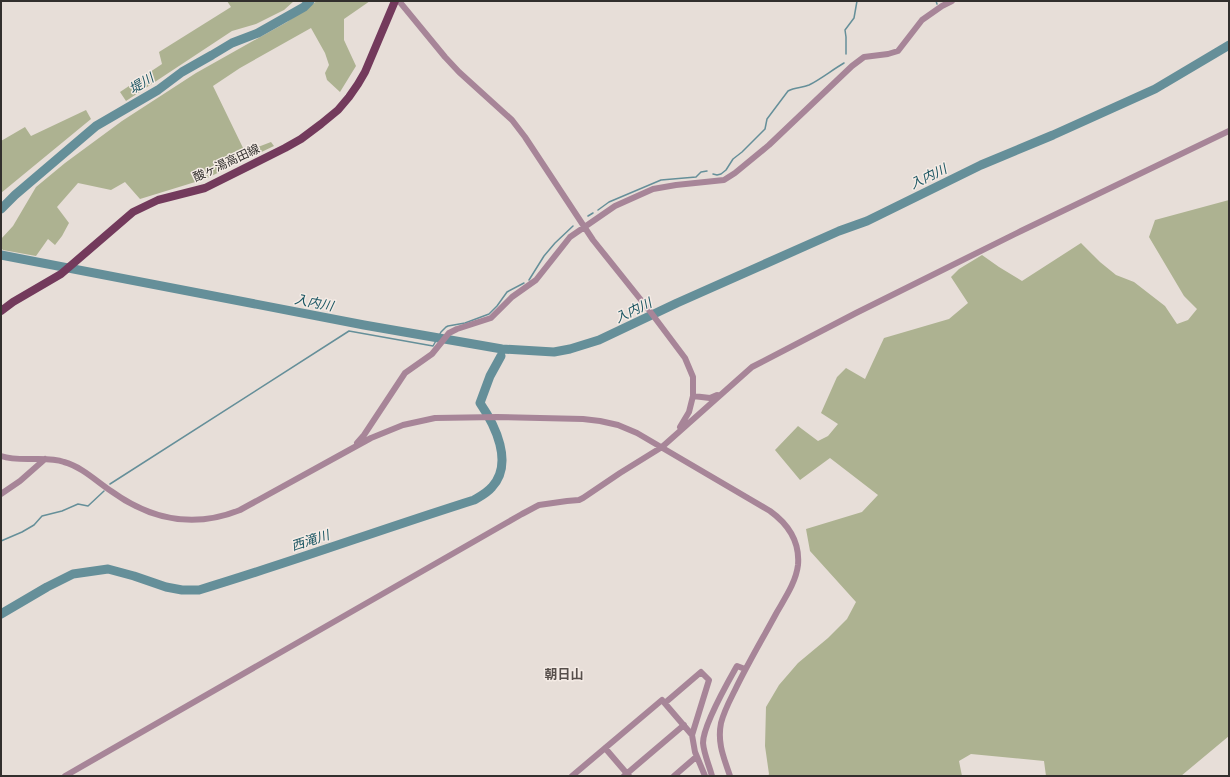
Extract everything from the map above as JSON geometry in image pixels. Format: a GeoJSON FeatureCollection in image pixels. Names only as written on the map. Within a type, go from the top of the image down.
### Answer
{"type":"FeatureCollection","features":[{"type":"Feature","properties":{"kind":"main road","name":"酸ヶ湯高田線"},"geometry":{"type":"LineString","coordinates":[[1,311],[13,302],[61,274],[133,212],[158,200],[212,184],[285,148],[321,124],[338,110],[358,84],[365,72],[395,1]]}},
{"type":"Feature","properties":{"kind":"street"},"geometry":{"type":"LineString","coordinates":[[399,1],[459,72],[507,116],[521,131],[593,240],[650,310],[685,358],[692,377],[693,396],[689,412],[675,436]]}},
{"type":"Feature","properties":{"kind":"street"},"geometry":{"type":"LineString","coordinates":[[355,446],[405,373],[432,354],[449,333],[491,318],[512,297],[536,280],[570,237],[615,206],[653,189],[724,180],[735,173],[769,145],[852,66],[864,57],[888,54],[898,51],[922,20],[952,1]]}},
{"type":"Feature","properties":{"kind":"street"},"geometry":{"type":"LineString","coordinates":[[65,776],[522,514],[539,505],[579,500],[583,498],[662,447],[752,366],[1021,231],[1229,131]]}},
{"type":"Feature","properties":{"kind":"street"},"geometry":{"type":"LineString","coordinates":[[693,396],[710,398],[721,394]]}},
{"type":"Feature","properties":{"kind":"street"},"geometry":{"type":"LineString","coordinates":[[1,456],[20,460],[45,459],[63,461],[85,472],[126,501],[146,512],[174,519],[208,520],[240,510],[370,438],[403,425],[419,421],[435,418],[485,417],[582,419],[618,425],[637,433],[770,512],[784,524],[794,540],[798,559],[795,578],[746,669],[725,712],[720,728],[721,751],[730,776]]}},
{"type":"Feature","properties":{"kind":"street"},"geometry":{"type":"LineString","coordinates":[[1,494],[20,481],[45,459]]}},
{"type":"Feature","properties":{"kind":"street"},"geometry":{"type":"LineString","coordinates":[[712,776],[704,750],[705,734],[737,666],[746,669]]}},
{"type":"Feature","properties":{"kind":"street"},"geometry":{"type":"LineString","coordinates":[[666,702],[702,672],[709,680],[692,735],[693,748],[705,776]]}},
{"type":"Feature","properties":{"kind":"street"},"geometry":{"type":"LineString","coordinates":[[572,776],[662,700],[666,702],[692,735]]}},
{"type":"Feature","properties":{"kind":"street"},"geometry":{"type":"LineString","coordinates":[[605,748],[626,775],[684,724]]}},
{"type":"Feature","properties":{"kind":"street"},"geometry":{"type":"LineString","coordinates":[[674,776],[696,757]]}},
{"type":"Feature","properties":{"kind":"green space"},"geometry":{"type":"Polygon","coordinates":[[[227,1],[294,1],[284,10],[256,24],[232,31],[126,101],[120,92],[162,64],[159,52],[231,7],[227,1]]]}},
{"type":"Feature","properties":{"kind":"green space"},"geometry":{"type":"Polygon","coordinates":[[[317,1],[370,1],[344,19],[344,40],[356,66],[340,92],[327,80],[325,73],[329,65],[325,53],[311,28],[240,68],[213,86],[245,152],[271,142],[274,146],[205,179],[140,199],[125,182],[111,190],[78,183],[57,207],[69,223],[55,245],[48,239],[36,256],[3,250],[1,248],[1,239],[13,226],[36,187],[65,163],[122,121],[196,73],[287,22],[317,1]]]}},
{"type":"Feature","properties":{"kind":"green space"},"geometry":{"type":"Polygon","coordinates":[[[86,110],[91,119],[1,193],[1,141],[25,127],[31,136],[86,110]]]}},
{"type":"Feature","properties":{"kind":"green space"},"geometry":{"type":"Polygon","coordinates":[[[1229,200],[1229,736],[1181,776],[1046,776],[1044,761],[971,754],[959,761],[962,776],[768,776],[765,746],[766,707],[779,685],[798,663],[828,638],[847,619],[856,602],[810,551],[806,529],[862,512],[878,495],[830,458],[800,480],[775,450],[798,426],[818,441],[828,436],[838,424],[821,413],[837,377],[846,368],[865,379],[884,338],[949,319],[968,303],[951,277],[959,269],[982,255],[1022,281],[1081,243],[1100,262],[1116,275],[1134,282],[1165,306],[1177,324],[1188,320],[1197,309],[1184,296],[1149,237],[1155,220],[1229,200]]]}},
{"type":"Feature","properties":{"kind":"waterway","name":"堤川"},"geometry":{"type":"LineString","coordinates":[[1,209],[15,195],[96,126],[158,90],[182,72],[232,43],[258,33],[304,7],[310,1]]}},
{"type":"Feature","properties":{"kind":"waterway"},"geometry":{"type":"LineString","coordinates":[[846,54],[845,30],[854,18],[857,1]]}},
{"type":"Feature","properties":{"kind":"waterway","name":"入内川"},"geometry":{"type":"LineString","coordinates":[[1,255],[364,325],[502,349],[554,352],[570,349],[599,340],[677,303],[839,231],[867,221],[981,165],[1053,135],[1155,89],[1229,45]]}},
{"type":"Feature","properties":{"kind":"waterway"},"geometry":{"type":"LineString","coordinates":[[713,174],[721,174],[726,170],[733,159],[765,129],[767,119],[788,91],[809,85],[844,63]]}},
{"type":"Feature","properties":{"kind":"waterway"},"geometry":{"type":"LineString","coordinates":[[598,210],[609,202],[661,180],[696,177],[701,172],[707,171]]}},
{"type":"Feature","properties":{"kind":"waterway"},"geometry":{"type":"LineString","coordinates":[[588,216],[593,213]]}},
{"type":"Feature","properties":{"kind":"waterway"},"geometry":{"type":"LineString","coordinates":[[529,280],[544,256],[573,226]]}},
{"type":"Feature","properties":{"kind":"waterway"},"geometry":{"type":"LineString","coordinates":[[110,484],[349,331],[433,346],[441,332],[446,327],[465,323],[489,314],[507,292],[524,283]]}},
{"type":"Feature","properties":{"kind":"waterway","name":"西滝川"},"geometry":{"type":"LineString","coordinates":[[1,614],[47,587],[73,574],[108,569],[166,587],[182,590],[199,590],[474,500],[486,493],[492,487],[502,467],[500,444],[491,422],[480,403],[490,376],[501,356]]}},
{"type":"Feature","properties":{"kind":"waterway"},"geometry":{"type":"LineString","coordinates":[[1,541],[34,525],[42,516],[62,511],[78,504],[88,506],[104,491]]}},
{"type":"Feature","properties":{"kind":"district","name":"朝日山"},"geometry":{"type":"Point","coordinates":[564,674]}}]}
